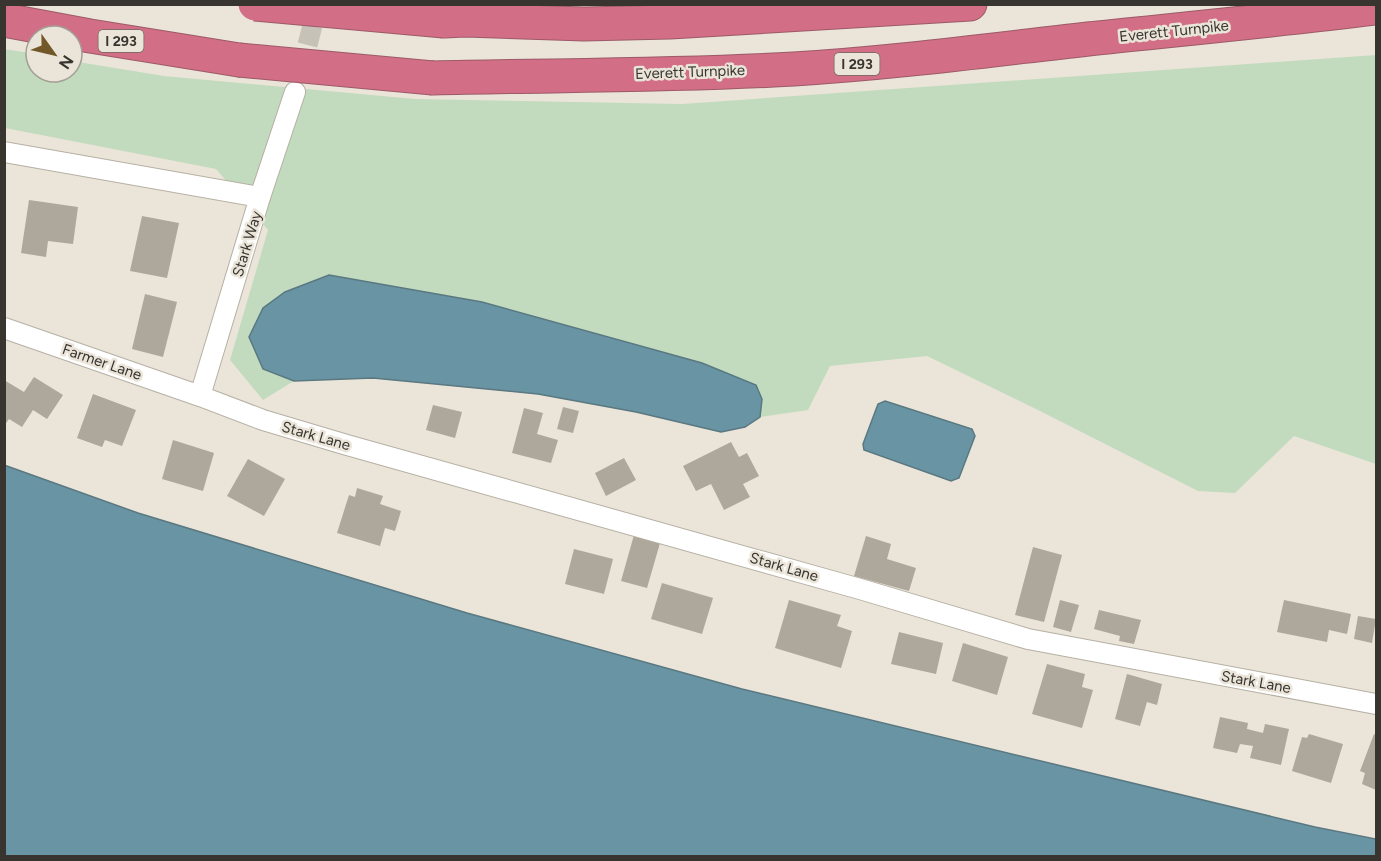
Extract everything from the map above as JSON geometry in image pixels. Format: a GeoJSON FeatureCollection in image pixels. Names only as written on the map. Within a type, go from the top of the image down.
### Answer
{"type":"FeatureCollection","features":[{"type":"Feature","properties":{"kind":"highway"},"geometry":{"type":"LineString","coordinates":[[255,4],[444,21],[584,24],[674,13],[970,4]]}},
{"type":"Feature","properties":{"kind":"highway","name":"Everett Turnpike"},"geometry":{"type":"LineString","coordinates":[[4,20],[239,60],[433,78],[677,74],[795,69],[913,59],[1377,8]]}},
{"type":"Feature","properties":{"kind":"highway"},"geometry":{"type":"LineString","coordinates":[[1280,20],[1377,22]]}},
{"type":"Feature","properties":{"kind":"street","name":"Stark Way"},"geometry":{"type":"LineString","coordinates":[[200,396],[260,197],[295,92]]}},
{"type":"Feature","properties":{"kind":"street"},"geometry":{"type":"LineString","coordinates":[[4,152],[260,197]]}},
{"type":"Feature","properties":{"kind":"street","name":"Farmer Lane"},"geometry":{"type":"LineString","coordinates":[[4,328],[200,396]]}},
{"type":"Feature","properties":{"kind":"street","name":"Stark Lane"},"geometry":{"type":"LineString","coordinates":[[200,396],[263,420],[337,442],[860,589],[1028,639],[1377,704]]}},
{"type":"Feature","properties":{"kind":"green space"},"geometry":{"type":"Polygon","coordinates":[[[4,49],[24,52],[24,84],[84,84],[84,63],[164,76],[415,99],[682,104],[1376,55],[1376,464],[1294,436],[1235,493],[1198,491],[927,356],[830,366],[808,410],[760,417],[762,400],[702,363],[482,302],[329,275],[263,308],[249,338],[263,369],[294,381],[263,400],[230,360],[268,230],[216,169],[5,128],[4,49]]]}},
{"type":"Feature","properties":{"kind":"water"},"geometry":{"type":"Polygon","coordinates":[[[329,275],[482,302],[702,363],[756,385],[762,399],[760,417],[745,427],[721,432],[636,412],[538,394],[373,378],[294,381],[263,369],[249,337],[263,308],[285,292],[329,275]]]}},
{"type":"Feature","properties":{"kind":"water"},"geometry":{"type":"Polygon","coordinates":[[[885,401],[972,429],[975,436],[959,478],[951,481],[864,450],[863,444],[878,404],[885,401]]]}},
{"type":"Feature","properties":{"kind":"water"},"geometry":{"type":"Polygon","coordinates":[[[4,465],[138,513],[467,613],[742,689],[1315,827],[1376,839],[1376,856],[5,856],[4,465]]]}},
{"type":"Feature","properties":{"kind":"building"},"geometry":{"type":"Polygon","coordinates":[[[29,200],[78,207],[73,244],[48,241],[46,257],[21,253],[29,200]]]}},
{"type":"Feature","properties":{"kind":"building"},"geometry":{"type":"Polygon","coordinates":[[[142,216],[179,223],[167,278],[130,271],[142,216]]]}},
{"type":"Feature","properties":{"kind":"building"},"geometry":{"type":"Polygon","coordinates":[[[145,294],[177,302],[163,357],[132,349],[145,294]]]}},
{"type":"Feature","properties":{"kind":"building"},"geometry":{"type":"Polygon","coordinates":[[[34,377],[63,395],[47,419],[33,410],[22,427],[9,419],[4,426],[4,380],[24,392],[34,377]]]}},
{"type":"Feature","properties":{"kind":"building"},"geometry":{"type":"Polygon","coordinates":[[[93,394],[136,410],[122,446],[105,440],[102,447],[77,438],[93,394]]]}},
{"type":"Feature","properties":{"kind":"building"},"geometry":{"type":"Polygon","coordinates":[[[433,405],[462,412],[455,438],[426,430],[433,405]]]}},
{"type":"Feature","properties":{"kind":"building"},"geometry":{"type":"Polygon","coordinates":[[[563,407],[579,411],[573,433],[557,429],[563,407]]]}},
{"type":"Feature","properties":{"kind":"building"},"geometry":{"type":"Polygon","coordinates":[[[524,408],[543,413],[537,434],[558,440],[551,463],[512,453],[524,408]]]}},
{"type":"Feature","properties":{"kind":"building"},"geometry":{"type":"Polygon","coordinates":[[[173,440],[214,453],[203,491],[162,479],[173,440]]]}},
{"type":"Feature","properties":{"kind":"building"},"geometry":{"type":"Polygon","coordinates":[[[731,442],[739,457],[747,453],[759,476],[743,484],[750,497],[724,510],[711,484],[696,491],[683,466],[731,442]]]}},
{"type":"Feature","properties":{"kind":"building"},"geometry":{"type":"Polygon","coordinates":[[[624,458],[636,480],[606,496],[595,473],[624,458]]]}},
{"type":"Feature","properties":{"kind":"building"},"geometry":{"type":"Polygon","coordinates":[[[248,459],[285,479],[264,516],[227,496],[248,459]]]}},
{"type":"Feature","properties":{"kind":"building"},"geometry":{"type":"Polygon","coordinates":[[[357,488],[383,496],[380,504],[401,511],[395,531],[385,528],[380,546],[337,533],[349,495],[355,497],[357,488]]]}},
{"type":"Feature","properties":{"kind":"building"},"geometry":{"type":"Polygon","coordinates":[[[634,535],[660,543],[647,588],[621,581],[634,535]]]}},
{"type":"Feature","properties":{"kind":"building"},"geometry":{"type":"Polygon","coordinates":[[[866,536],[891,544],[887,559],[916,568],[909,591],[854,576],[866,536]]]}},
{"type":"Feature","properties":{"kind":"building"},"geometry":{"type":"Polygon","coordinates":[[[1033,547],[1062,555],[1044,622],[1015,615],[1033,547]]]}},
{"type":"Feature","properties":{"kind":"building"},"geometry":{"type":"Polygon","coordinates":[[[574,549],[613,559],[604,594],[565,584],[574,549]]]}},
{"type":"Feature","properties":{"kind":"building"},"geometry":{"type":"Polygon","coordinates":[[[662,583],[713,598],[702,634],[651,619],[662,583]]]}},
{"type":"Feature","properties":{"kind":"building"},"geometry":{"type":"Polygon","coordinates":[[[789,600],[841,615],[837,626],[852,631],[841,668],[775,648],[789,600]]]}},
{"type":"Feature","properties":{"kind":"building"},"geometry":{"type":"Polygon","coordinates":[[[1060,600],[1079,605],[1071,632],[1053,627],[1060,600]]]}},
{"type":"Feature","properties":{"kind":"building"},"geometry":{"type":"Polygon","coordinates":[[[1284,600],[1351,614],[1347,634],[1329,630],[1327,642],[1277,632],[1284,600]]]}},
{"type":"Feature","properties":{"kind":"building"},"geometry":{"type":"Polygon","coordinates":[[[1099,610],[1141,620],[1134,644],[1119,641],[1120,636],[1094,629],[1099,610]]]}},
{"type":"Feature","properties":{"kind":"building"},"geometry":{"type":"Polygon","coordinates":[[[1358,616],[1376,619],[1372,643],[1354,639],[1358,616]]]}},
{"type":"Feature","properties":{"kind":"building"},"geometry":{"type":"Polygon","coordinates":[[[899,632],[943,643],[936,674],[891,664],[899,632]]]}},
{"type":"Feature","properties":{"kind":"building"},"geometry":{"type":"Polygon","coordinates":[[[963,643],[1008,657],[997,695],[952,681],[963,643]]]}},
{"type":"Feature","properties":{"kind":"building"},"geometry":{"type":"Polygon","coordinates":[[[1047,664],[1085,674],[1082,687],[1093,690],[1082,728],[1032,714],[1047,664]]]}},
{"type":"Feature","properties":{"kind":"building"},"geometry":{"type":"Polygon","coordinates":[[[1127,674],[1162,684],[1157,705],[1147,702],[1140,726],[1115,719],[1127,674]]]}},
{"type":"Feature","properties":{"kind":"building"},"geometry":{"type":"Polygon","coordinates":[[[1220,717],[1248,723],[1247,729],[1263,733],[1265,724],[1289,729],[1281,765],[1250,758],[1253,746],[1240,744],[1237,753],[1213,748],[1220,717]]]}},
{"type":"Feature","properties":{"kind":"building"},"geometry":{"type":"Polygon","coordinates":[[[1309,734],[1343,744],[1331,783],[1292,771],[1302,737],[1307,738],[1309,734]]]}},
{"type":"Feature","properties":{"kind":"building"},"geometry":{"type":"Polygon","coordinates":[[[1374,734],[1376,735],[1376,790],[1362,784],[1365,773],[1360,771],[1374,734]]]}},
{"type":"Feature","properties":{"kind":"tunnel"},"geometry":{"type":"LineString","coordinates":[[300,74],[318,4]]}}]}
